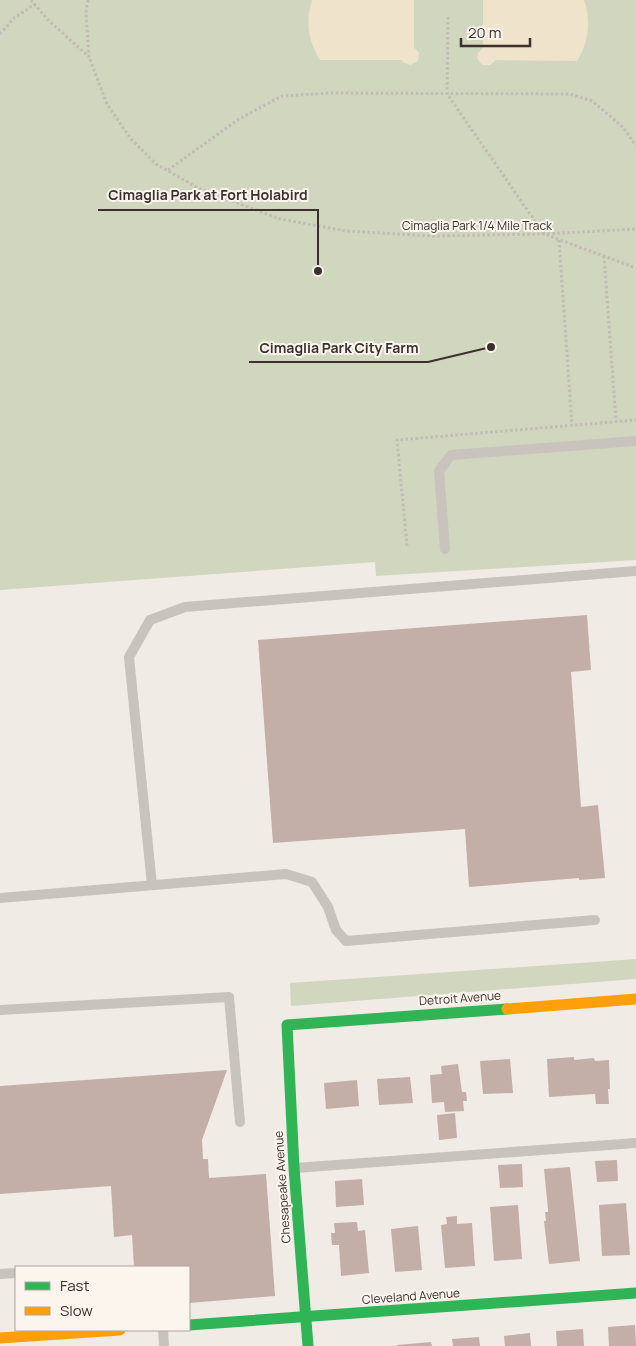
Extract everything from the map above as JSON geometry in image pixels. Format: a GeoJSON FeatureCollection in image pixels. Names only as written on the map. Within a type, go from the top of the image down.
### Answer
{"type":"FeatureCollection","features":[{"type":"Feature","properties":{"kind":"street","name":"Detroit Avenue"},"geometry":{"type":"LineString","coordinates":[[287,1025],[636,998]]}},
{"type":"Feature","properties":{"kind":"street","name":"Chesapeake Avenue"},"geometry":{"type":"LineString","coordinates":[[287,1025],[294,1168],[308,1346]]}},
{"type":"Feature","properties":{"kind":"street","name":"Cleveland Avenue"},"geometry":{"type":"LineString","coordinates":[[190,1325],[636,1293]]}},
{"type":"Feature","properties":{"kind":"street"},"geometry":{"type":"LineString","coordinates":[[0,1338],[105,1331]]}},
{"type":"Feature","properties":{"kind":"lane"},"geometry":{"type":"LineString","coordinates":[[445,549],[439,471],[451,455],[636,441]]}},
{"type":"Feature","properties":{"kind":"lane"},"geometry":{"type":"LineString","coordinates":[[152,885],[129,657],[150,620],[186,607],[636,571]]}},
{"type":"Feature","properties":{"kind":"lane"},"geometry":{"type":"LineString","coordinates":[[0,898],[286,874],[312,882],[328,907],[336,930],[346,941],[595,920]]}},
{"type":"Feature","properties":{"kind":"lane"},"geometry":{"type":"LineString","coordinates":[[0,1010],[229,997],[240,1122]]}},
{"type":"Feature","properties":{"kind":"lane"},"geometry":{"type":"LineString","coordinates":[[294,1168],[636,1143]]}},
{"type":"Feature","properties":{"kind":"lane"},"geometry":{"type":"LineString","coordinates":[[0,1274],[15,1273]]}},
{"type":"Feature","properties":{"kind":"lane"},"geometry":{"type":"LineString","coordinates":[[163,1331],[164,1346]]}},
{"type":"Feature","properties":{"kind":"path"},"geometry":{"type":"LineString","coordinates":[[31,0],[48,19],[89,56]]}},
{"type":"Feature","properties":{"kind":"path","name":"Cimaglia Park 1/4 Mile Track"},"geometry":{"type":"LineString","coordinates":[[88,0],[86,12],[89,56],[107,104],[131,139],[156,164],[198,188],[280,219],[346,231],[431,236],[544,234],[636,229]]}},
{"type":"Feature","properties":{"kind":"path"},"geometry":{"type":"LineString","coordinates":[[0,34],[14,18],[35,4]]}},
{"type":"Feature","properties":{"kind":"path"},"geometry":{"type":"LineString","coordinates":[[448,17],[447,94],[544,234],[636,268]]}},
{"type":"Feature","properties":{"kind":"path"},"geometry":{"type":"LineString","coordinates":[[168,170],[238,119],[282,96],[330,93],[570,94],[592,101],[623,127],[636,146]]}},
{"type":"Feature","properties":{"kind":"path"},"geometry":{"type":"LineString","coordinates":[[559,240],[572,425]]}},
{"type":"Feature","properties":{"kind":"path"},"geometry":{"type":"LineString","coordinates":[[604,256],[616,422]]}},
{"type":"Feature","properties":{"kind":"green space"},"geometry":{"type":"Polygon","coordinates":[[[0,0],[636,0],[636,560],[376,576],[375,562],[0,590],[0,0]]]}},
{"type":"Feature","properties":{"kind":"green space"},"geometry":{"type":"Polygon","coordinates":[[[636,959],[636,979],[291,1006],[290,983],[636,959]]]}},
{"type":"Feature","properties":{"kind":"sand"},"geometry":{"type":"Polygon","coordinates":[[[312,0],[414,0],[414,47],[419,53],[418,61],[411,65],[404,63],[402,60],[320,60],[310,38],[309,31],[308,23],[312,0]]]}},
{"type":"Feature","properties":{"kind":"sand"},"geometry":{"type":"Polygon","coordinates":[[[483,0],[584,0],[588,15],[588,31],[577,61],[496,60],[490,65],[482,65],[477,58],[478,53],[483,48],[483,0]]]}},
{"type":"Feature","properties":{"kind":"building"},"geometry":{"type":"Polygon","coordinates":[[[587,615],[591,670],[571,672],[581,807],[598,805],[605,878],[579,880],[579,878],[469,887],[465,829],[273,843],[258,640],[587,615]]]}},
{"type":"Feature","properties":{"kind":"building"},"geometry":{"type":"Polygon","coordinates":[[[574,1057],[574,1060],[594,1058],[595,1061],[609,1060],[609,1104],[596,1104],[595,1094],[549,1097],[547,1059],[574,1057]]]}},
{"type":"Feature","properties":{"kind":"building"},"geometry":{"type":"Polygon","coordinates":[[[510,1059],[513,1093],[483,1094],[480,1061],[510,1059]]]}},
{"type":"Feature","properties":{"kind":"building"},"geometry":{"type":"Polygon","coordinates":[[[458,1064],[462,1092],[466,1092],[467,1101],[463,1101],[464,1111],[445,1112],[444,1102],[432,1103],[430,1075],[442,1074],[441,1066],[458,1064]]]}},
{"type":"Feature","properties":{"kind":"building"},"geometry":{"type":"Polygon","coordinates":[[[227,1070],[202,1140],[203,1159],[208,1159],[209,1178],[266,1174],[275,1296],[190,1303],[190,1266],[134,1266],[132,1235],[114,1237],[111,1186],[0,1194],[0,1086],[227,1070]]]}},
{"type":"Feature","properties":{"kind":"building"},"geometry":{"type":"Polygon","coordinates":[[[410,1077],[413,1103],[379,1105],[377,1079],[410,1077]]]}},
{"type":"Feature","properties":{"kind":"building"},"geometry":{"type":"Polygon","coordinates":[[[357,1080],[359,1106],[326,1109],[324,1083],[357,1080]]]}},
{"type":"Feature","properties":{"kind":"building"},"geometry":{"type":"Polygon","coordinates":[[[455,1113],[457,1138],[439,1140],[437,1115],[455,1113]]]}},
{"type":"Feature","properties":{"kind":"building"},"geometry":{"type":"Polygon","coordinates":[[[617,1160],[618,1181],[597,1182],[595,1161],[617,1160]]]}},
{"type":"Feature","properties":{"kind":"building"},"geometry":{"type":"Polygon","coordinates":[[[522,1164],[523,1187],[500,1188],[498,1165],[522,1164]]]}},
{"type":"Feature","properties":{"kind":"building"},"geometry":{"type":"Polygon","coordinates":[[[570,1167],[580,1261],[549,1264],[544,1221],[546,1221],[545,1212],[548,1212],[548,1209],[544,1169],[570,1167]]]}},
{"type":"Feature","properties":{"kind":"building"},"geometry":{"type":"Polygon","coordinates":[[[362,1179],[364,1205],[336,1207],[335,1181],[362,1179]]]}},
{"type":"Feature","properties":{"kind":"building"},"geometry":{"type":"Polygon","coordinates":[[[626,1203],[630,1255],[602,1256],[599,1205],[626,1203]]]}},
{"type":"Feature","properties":{"kind":"building"},"geometry":{"type":"Polygon","coordinates":[[[518,1205],[522,1259],[494,1261],[490,1207],[518,1205]]]}},
{"type":"Feature","properties":{"kind":"building"},"geometry":{"type":"Polygon","coordinates":[[[457,1216],[457,1224],[472,1223],[475,1266],[445,1268],[441,1225],[447,1224],[446,1217],[457,1216]]]}},
{"type":"Feature","properties":{"kind":"building"},"geometry":{"type":"Polygon","coordinates":[[[357,1222],[358,1231],[365,1230],[369,1273],[341,1276],[339,1245],[332,1245],[331,1233],[335,1233],[334,1223],[357,1222]]]}},
{"type":"Feature","properties":{"kind":"building"},"geometry":{"type":"Polygon","coordinates":[[[418,1226],[422,1270],[395,1272],[391,1229],[418,1226]]]}},
{"type":"Feature","properties":{"kind":"building"},"geometry":{"type":"Polygon","coordinates":[[[635,1325],[636,1346],[609,1346],[608,1327],[635,1325]]]}},
{"type":"Feature","properties":{"kind":"building"},"geometry":{"type":"Polygon","coordinates":[[[583,1329],[584,1346],[557,1346],[556,1331],[583,1329]]]}},
{"type":"Feature","properties":{"kind":"building"},"geometry":{"type":"Polygon","coordinates":[[[530,1333],[531,1346],[505,1346],[504,1336],[530,1333]]]}},
{"type":"Feature","properties":{"kind":"building"},"geometry":{"type":"Polygon","coordinates":[[[479,1337],[480,1346],[453,1346],[452,1339],[479,1337]]]}},
{"type":"Feature","properties":{"kind":"building"},"geometry":{"type":"Polygon","coordinates":[[[431,1342],[432,1346],[397,1346],[397,1345],[431,1342]]]}},
{"type":"Feature","properties":{"kind":"traffic: fast"},"geometry":{"type":"LineString","coordinates":[[308,1346],[294,1168],[287,1025],[507,1009]]}},
{"type":"Feature","properties":{"kind":"traffic: fast"},"geometry":{"type":"LineString","coordinates":[[190,1325],[636,1293]]}},
{"type":"Feature","properties":{"kind":"traffic: slow"},"geometry":{"type":"LineString","coordinates":[[507,1009],[636,999]]}},
{"type":"Feature","properties":{"kind":"traffic: slow"},"geometry":{"type":"LineString","coordinates":[[0,1338],[105,1331]]}},
{"type":"Feature","properties":{"kind":"place","name":"Cimaglia Park at Fort Holabird"},"geometry":{"type":"Point","coordinates":[318,271]}},
{"type":"Feature","properties":{"kind":"place","name":"Cimaglia Park City Farm"},"geometry":{"type":"Point","coordinates":[491,347]}}]}
